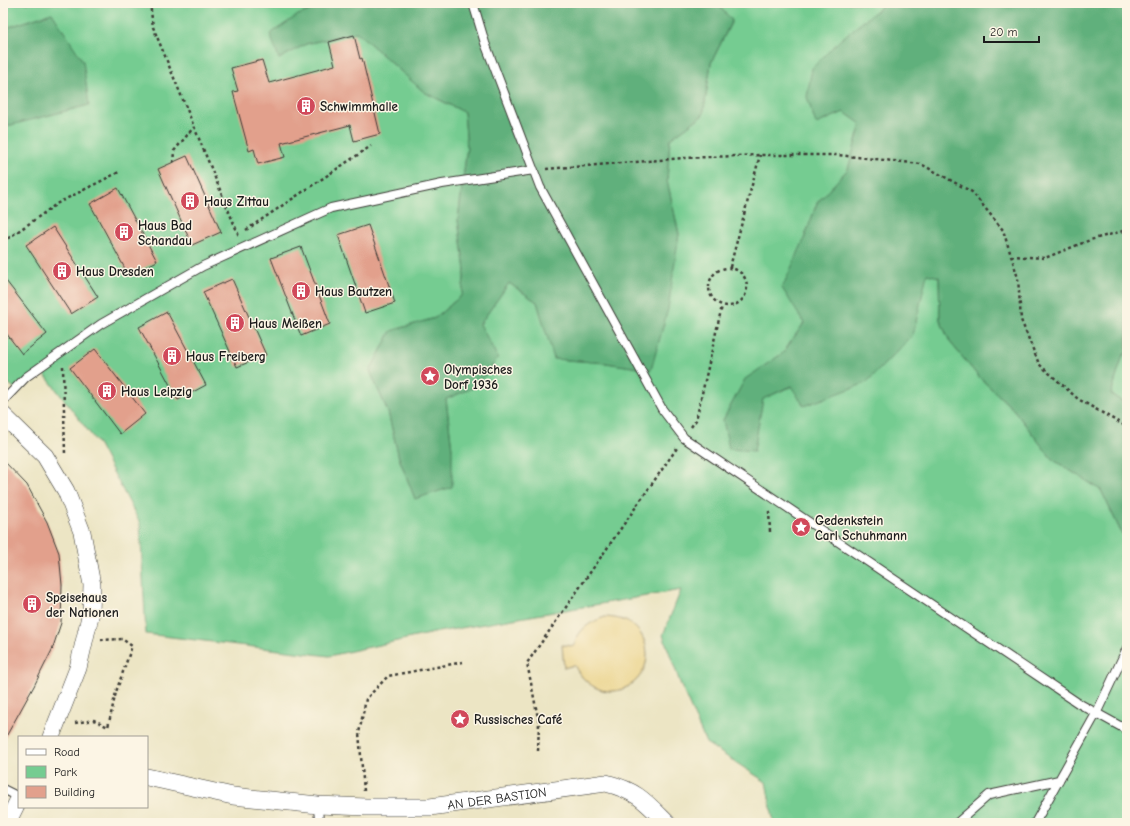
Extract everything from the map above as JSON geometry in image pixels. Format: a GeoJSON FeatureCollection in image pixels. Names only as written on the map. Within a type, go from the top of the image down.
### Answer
{"type":"FeatureCollection","features":[{"type":"Feature","properties":{"kind":"street"},"geometry":{"type":"LineString","coordinates":[[3,415],[45,456],[66,491],[82,532],[92,585],[91,612],[78,668],[53,731]]}},
{"type":"Feature","properties":{"kind":"street","name":"AN DER BASTION"},"geometry":{"type":"LineString","coordinates":[[148,777],[233,796],[318,805],[366,807],[430,807],[606,782],[625,788],[643,799],[667,823]]}},
{"type":"Feature","properties":{"kind":"street"},"geometry":{"type":"LineString","coordinates":[[7,823],[18,800]]}},
{"type":"Feature","properties":{"kind":"lane"},"geometry":{"type":"LineString","coordinates":[[473,3],[485,43],[540,187],[662,410],[684,438],[1078,703],[1097,712],[1127,730]]}},
{"type":"Feature","properties":{"kind":"lane"},"geometry":{"type":"LineString","coordinates":[[3,401],[26,377],[101,324],[203,266],[331,208],[442,184],[534,170]]}},
{"type":"Feature","properties":{"kind":"lane"},"geometry":{"type":"LineString","coordinates":[[1035,823],[1097,712],[1127,648]]}},
{"type":"Feature","properties":{"kind":"lane"},"geometry":{"type":"LineString","coordinates":[[957,823],[989,795],[1059,780]]}},
{"type":"Feature","properties":{"kind":"lane"},"geometry":{"type":"LineString","coordinates":[[3,789],[18,797]]}},
{"type":"Feature","properties":{"kind":"lane"},"geometry":{"type":"LineString","coordinates":[[318,805],[318,823]]}},
{"type":"Feature","properties":{"kind":"path"},"geometry":{"type":"LineString","coordinates":[[3,6],[8,3]]}},
{"type":"Feature","properties":{"kind":"path"},"geometry":{"type":"LineString","coordinates":[[150,3],[153,27],[244,247]]}},
{"type":"Feature","properties":{"kind":"path"},"geometry":{"type":"LineString","coordinates":[[173,163],[174,151],[194,127]]}},
{"type":"Feature","properties":{"kind":"path"},"geometry":{"type":"LineString","coordinates":[[239,235],[371,146]]}},
{"type":"Feature","properties":{"kind":"path"},"geometry":{"type":"LineString","coordinates":[[534,170],[677,158],[760,155],[838,155],[921,164],[972,192],[1003,230],[1018,278],[1021,320],[1039,364],[1078,399],[1127,427]]}},
{"type":"Feature","properties":{"kind":"path"},"geometry":{"type":"LineString","coordinates":[[730,267],[760,155]]}},
{"type":"Feature","properties":{"kind":"path"},"geometry":{"type":"LineString","coordinates":[[3,242],[58,203],[119,172]]}},
{"type":"Feature","properties":{"kind":"path"},"geometry":{"type":"LineString","coordinates":[[1011,256],[1046,258],[1090,240],[1127,230]]}},
{"type":"Feature","properties":{"kind":"path"},"geometry":{"type":"LineString","coordinates":[[730,267],[740,271],[747,280],[748,291],[742,301],[733,306],[722,306],[714,301],[709,293],[709,283],[713,274],[720,268],[730,267]]}},
{"type":"Feature","properties":{"kind":"path"},"geometry":{"type":"LineString","coordinates":[[538,751],[539,723],[527,663],[696,420],[722,306]]}},
{"type":"Feature","properties":{"kind":"path"},"geometry":{"type":"LineString","coordinates":[[63,351],[65,460]]}},
{"type":"Feature","properties":{"kind":"path"},"geometry":{"type":"LineString","coordinates":[[53,731],[94,720],[108,727],[116,692],[132,646],[122,639],[85,640]]}},
{"type":"Feature","properties":{"kind":"path"},"geometry":{"type":"LineString","coordinates":[[366,807],[359,733],[366,699],[388,676],[463,662]]}},
{"type":"Feature","properties":{"kind":"green space"},"geometry":{"type":"Polygon","coordinates":[[[3,3],[330,3],[298,15],[279,59],[306,44],[357,32],[424,92],[464,112],[467,147],[458,220],[465,270],[462,295],[435,318],[391,331],[370,371],[388,412],[399,458],[415,498],[452,449],[446,399],[477,386],[480,324],[509,283],[537,302],[555,359],[606,363],[651,369],[679,234],[667,180],[670,139],[703,115],[711,63],[732,21],[716,3],[886,3],[816,124],[844,112],[861,124],[848,169],[817,203],[803,242],[804,323],[783,353],[745,380],[723,420],[754,451],[762,399],[913,335],[926,273],[939,277],[940,320],[950,342],[978,376],[1013,409],[1052,459],[1101,490],[1122,534],[1127,532],[1127,823],[774,823],[766,782],[706,743],[682,688],[663,635],[681,590],[438,632],[329,656],[146,634],[140,523],[99,445],[42,371],[18,391],[3,379],[3,127],[89,105],[52,13],[3,29],[3,3]]]}},
{"type":"Feature","properties":{"kind":"green space"},"geometry":{"type":"Polygon","coordinates":[[[330,3],[716,3],[732,20],[711,63],[703,115],[670,139],[667,180],[679,234],[668,309],[651,370],[606,363],[554,359],[537,302],[509,283],[480,324],[498,358],[477,386],[446,399],[452,449],[452,487],[415,499],[399,458],[388,412],[370,371],[391,331],[435,318],[462,295],[465,270],[458,220],[467,147],[464,112],[424,92],[357,32],[306,44],[279,59],[270,34],[298,15],[330,3]]]}},
{"type":"Feature","properties":{"kind":"green space"},"geometry":{"type":"Polygon","coordinates":[[[886,3],[1127,3],[1127,353],[1123,355],[1111,394],[1127,405],[1127,532],[1122,534],[1101,490],[1052,459],[1013,409],[978,376],[950,342],[940,320],[939,277],[927,274],[913,335],[866,383],[804,406],[791,386],[763,399],[754,451],[729,449],[723,420],[745,379],[783,353],[804,323],[782,288],[803,242],[817,203],[848,169],[861,124],[844,112],[816,124],[807,97],[812,68],[840,40],[886,3]]]}},
{"type":"Feature","properties":{"kind":"green space"},"geometry":{"type":"Polygon","coordinates":[[[52,13],[83,61],[89,105],[3,127],[3,29],[52,13]]]}},
{"type":"Feature","properties":{"kind":"green space"},"geometry":{"type":"Polygon","coordinates":[[[1127,353],[1127,405],[1111,394],[1123,355],[1127,353]]]}},
{"type":"Feature","properties":{"kind":"sand"},"geometry":{"type":"Polygon","coordinates":[[[605,617],[617,618],[636,628],[643,638],[647,653],[645,667],[638,679],[627,687],[614,691],[600,689],[586,681],[574,665],[564,668],[562,645],[574,646],[578,635],[585,627],[594,621],[605,617]]]}},
{"type":"Feature","properties":{"kind":"building","name":"Schwimmhalle"},"geometry":{"type":"Polygon","coordinates":[[[354,35],[360,59],[362,58],[380,134],[354,141],[350,125],[281,143],[285,157],[258,164],[254,149],[249,151],[233,92],[238,91],[231,68],[262,60],[269,83],[335,65],[329,42],[354,35]]]}},
{"type":"Feature","properties":{"kind":"building","name":"Haus Zittau"},"geometry":{"type":"Polygon","coordinates":[[[187,156],[221,232],[192,245],[158,169],[187,156]]]}},
{"type":"Feature","properties":{"kind":"building","name":"Haus Bad Schandau"},"geometry":{"type":"Polygon","coordinates":[[[118,188],[157,261],[129,276],[90,204],[118,188]]]}},
{"type":"Feature","properties":{"kind":"building"},"geometry":{"type":"Polygon","coordinates":[[[368,225],[395,303],[365,313],[338,235],[368,225]]]}},
{"type":"Feature","properties":{"kind":"building","name":"Haus Dresden"},"geometry":{"type":"Polygon","coordinates":[[[53,227],[98,297],[71,314],[26,245],[53,227]]]}},
{"type":"Feature","properties":{"kind":"building","name":"Haus Bautzen"},"geometry":{"type":"Polygon","coordinates":[[[301,247],[330,324],[301,336],[271,258],[301,247]]]}},
{"type":"Feature","properties":{"kind":"building"},"geometry":{"type":"Polygon","coordinates":[[[3,277],[47,334],[22,354],[3,329],[3,277]]]}},
{"type":"Feature","properties":{"kind":"building","name":"Haus Meißen"},"geometry":{"type":"Polygon","coordinates":[[[232,279],[266,355],[237,367],[203,292],[232,279]]]}},
{"type":"Feature","properties":{"kind":"building","name":"Haus Freiberg"},"geometry":{"type":"Polygon","coordinates":[[[167,312],[206,385],[178,400],[139,327],[167,312]]]}},
{"type":"Feature","properties":{"kind":"building","name":"Haus Leipzig"},"geometry":{"type":"Polygon","coordinates":[[[95,349],[145,414],[120,434],[70,368],[95,349]]]}},
{"type":"Feature","properties":{"kind":"building","name":"Speisehaus der Nationen"},"geometry":{"type":"Polygon","coordinates":[[[3,460],[27,485],[47,522],[59,553],[62,585],[61,623],[52,650],[3,742],[3,460]]]}},
{"type":"Feature","properties":{"kind":"place","name":"Schwimmhalle"},"geometry":{"type":"Point","coordinates":[306,106]}},
{"type":"Feature","properties":{"kind":"place","name":"Haus Zittau"},"geometry":{"type":"Point","coordinates":[190,201]}},
{"type":"Feature","properties":{"kind":"place","name":"Haus Bad Schandau"},"geometry":{"type":"Point","coordinates":[124,232]}},
{"type":"Feature","properties":{"kind":"place","name":"Haus Dresden"},"geometry":{"type":"Point","coordinates":[62,271]}},
{"type":"Feature","properties":{"kind":"place","name":"Haus Bautzen"},"geometry":{"type":"Point","coordinates":[301,291]}},
{"type":"Feature","properties":{"kind":"place","name":"Haus Meißen"},"geometry":{"type":"Point","coordinates":[235,323]}},
{"type":"Feature","properties":{"kind":"place","name":"Haus Freiberg"},"geometry":{"type":"Point","coordinates":[172,356]}},
{"type":"Feature","properties":{"kind":"place","name":"Olympisches Dorf 1936"},"geometry":{"type":"Point","coordinates":[430,376]}},
{"type":"Feature","properties":{"kind":"place","name":"Haus Leipzig"},"geometry":{"type":"Point","coordinates":[107,391]}},
{"type":"Feature","properties":{"kind":"place","name":"Gedenkstein Carl Schuhmann"},"geometry":{"type":"Point","coordinates":[801,527]}},
{"type":"Feature","properties":{"kind":"place","name":"Speisehaus der Nationen"},"geometry":{"type":"Point","coordinates":[32,604]}},
{"type":"Feature","properties":{"kind":"place","name":"Russisches Café"},"geometry":{"type":"Point","coordinates":[460,719]}}]}
